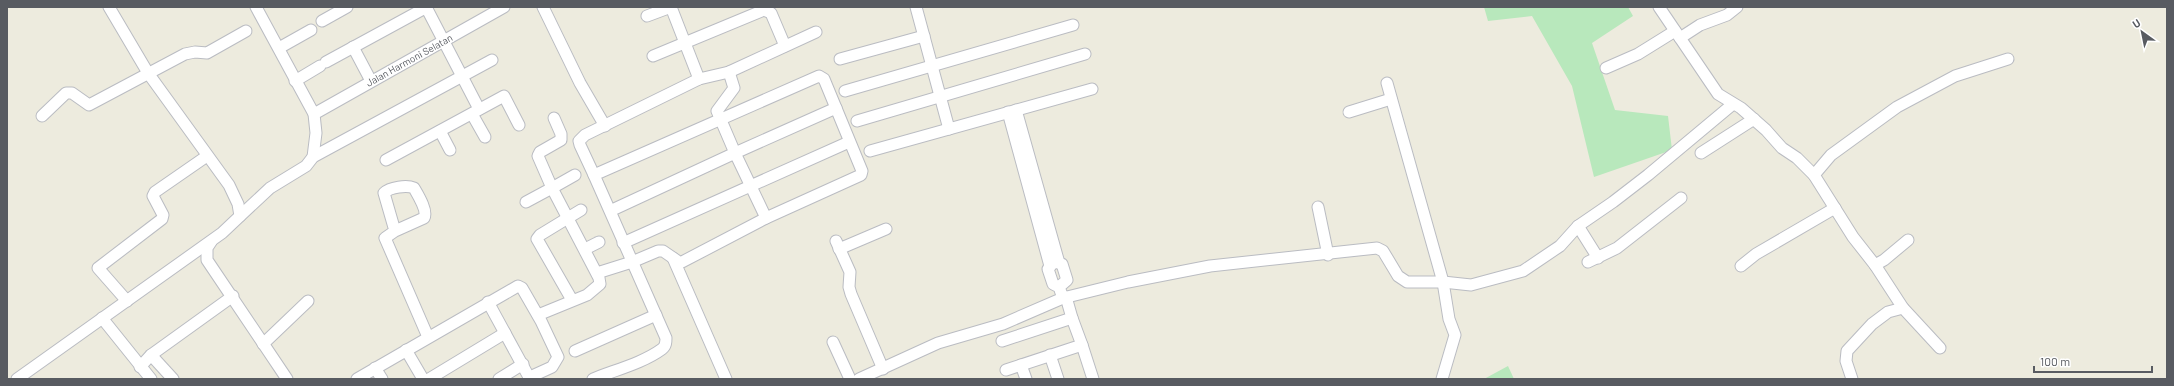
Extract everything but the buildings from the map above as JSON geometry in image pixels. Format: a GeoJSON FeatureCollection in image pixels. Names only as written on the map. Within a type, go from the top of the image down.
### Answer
{"type":"FeatureCollection","features":[{"type":"Feature","properties":{"kind":"street"},"geometry":{"type":"LineString","coordinates":[[109,7],[148,72],[231,190],[238,204],[240,216]]}},
{"type":"Feature","properties":{"kind":"street"},"geometry":{"type":"LineString","coordinates":[[322,21],[347,7]]}},
{"type":"Feature","properties":{"kind":"street"},"geometry":{"type":"LineString","coordinates":[[295,81],[426,7],[462,76],[485,137]]}},
{"type":"Feature","properties":{"kind":"street","name":"Jalan Harmoni Selatan"},"geometry":{"type":"LineString","coordinates":[[314,114],[504,7]]}},
{"type":"Feature","properties":{"kind":"street"},"geometry":{"type":"LineString","coordinates":[[543,7],[580,83],[605,126]]}},
{"type":"Feature","properties":{"kind":"street"},"geometry":{"type":"LineString","coordinates":[[647,16],[671,7],[699,79]]}},
{"type":"Feature","properties":{"kind":"street"},"geometry":{"type":"LineString","coordinates":[[916,7],[949,129]]}},
{"type":"Feature","properties":{"kind":"street"},"geometry":{"type":"LineString","coordinates":[[1659,7],[1718,94],[1754,120],[1782,148],[1797,158],[1814,175],[1853,237],[1875,264],[1904,308],[1940,348]]}},
{"type":"Feature","properties":{"kind":"street"},"geometry":{"type":"LineString","coordinates":[[1606,68],[1678,34],[1727,15],[1738,7]]}},
{"type":"Feature","properties":{"kind":"street"},"geometry":{"type":"LineString","coordinates":[[260,8],[295,81],[314,114],[316,133],[314,157]]}},
{"type":"Feature","properties":{"kind":"street"},"geometry":{"type":"LineString","coordinates":[[653,56],[767,10],[771,13],[785,46]]}},
{"type":"Feature","properties":{"kind":"street"},"geometry":{"type":"LineString","coordinates":[[845,91],[1073,25]]}},
{"type":"Feature","properties":{"kind":"street"},"geometry":{"type":"LineString","coordinates":[[279,48],[311,30]]}},
{"type":"Feature","properties":{"kind":"street"},"geometry":{"type":"LineString","coordinates":[[42,116],[66,93],[72,93],[89,105],[148,72],[185,54],[195,52],[207,53],[246,31]]}},
{"type":"Feature","properties":{"kind":"street"},"geometry":{"type":"LineString","coordinates":[[593,379],[662,349],[666,343],[666,338],[579,141],[585,135],[699,79],[729,72],[816,32]]}},
{"type":"Feature","properties":{"kind":"street"},"geometry":{"type":"LineString","coordinates":[[840,59],[924,36]]}},
{"type":"Feature","properties":{"kind":"street"},"geometry":{"type":"LineString","coordinates":[[353,47],[371,81]]}},
{"type":"Feature","properties":{"kind":"street"},"geometry":{"type":"LineString","coordinates":[[856,120],[1085,54]]}},
{"type":"Feature","properties":{"kind":"street"},"geometry":{"type":"LineString","coordinates":[[1814,175],[1831,155],[1897,107],[1955,76],[2008,59]]}},
{"type":"Feature","properties":{"kind":"street"},"geometry":{"type":"LineString","coordinates":[[22,377],[38,363],[212,240],[270,188],[306,166],[314,157],[492,60]]}},
{"type":"Feature","properties":{"kind":"street"},"geometry":{"type":"LineString","coordinates":[[729,72],[734,88],[718,108],[720,119],[749,186],[766,218]]}},
{"type":"Feature","properties":{"kind":"street"},"geometry":{"type":"LineString","coordinates":[[594,175],[819,76],[824,79],[862,171],[861,175],[766,218],[682,262],[679,262],[658,251],[632,262],[597,273]]}},
{"type":"Feature","properties":{"kind":"street"},"geometry":{"type":"LineString","coordinates":[[1387,83],[1443,282],[1449,319],[1455,338],[1442,379]]}},
{"type":"Feature","properties":{"kind":"street"},"geometry":{"type":"LineString","coordinates":[[870,151],[1092,89]]}},
{"type":"Feature","properties":{"kind":"street"},"geometry":{"type":"LineString","coordinates":[[386,160],[504,96],[519,125]]}},
{"type":"Feature","properties":{"kind":"street"},"geometry":{"type":"LineString","coordinates":[[1349,112],[1391,99]]}},
{"type":"Feature","properties":{"kind":"street"},"geometry":{"type":"LineString","coordinates":[[859,379],[938,343],[1003,324],[1064,298],[1128,282],[1210,266],[1377,248],[1383,251],[1398,276],[1408,282],[1443,282],[1471,285],[1523,271],[1560,246],[1578,226],[1648,175],[1733,104]]}},
{"type":"Feature","properties":{"kind":"street"},"geometry":{"type":"LineString","coordinates":[[610,211],[836,108]]}},
{"type":"Feature","properties":{"kind":"street"},"geometry":{"type":"LineString","coordinates":[[1012,111],[1055,265],[1048,269],[1052,284],[1059,287],[1064,298],[1093,379]]}},
{"type":"Feature","properties":{"kind":"street"},"geometry":{"type":"LineString","coordinates":[[538,315],[596,289],[600,281],[552,188],[538,156],[540,152],[561,140],[561,134],[554,118]]}},
{"type":"Feature","properties":{"kind":"street"},"geometry":{"type":"LineString","coordinates":[[1702,153],[1754,120]]}},
{"type":"Feature","properties":{"kind":"street"},"geometry":{"type":"LineString","coordinates":[[440,131],[450,150]]}},
{"type":"Feature","properties":{"kind":"street"},"geometry":{"type":"LineString","coordinates":[[624,242],[849,142]]}},
{"type":"Feature","properties":{"kind":"street"},"geometry":{"type":"LineString","coordinates":[[127,301],[98,268],[162,219],[163,215],[153,196],[155,192],[207,156]]}},
{"type":"Feature","properties":{"kind":"street"},"geometry":{"type":"LineString","coordinates":[[526,202],[575,175]]}},
{"type":"Feature","properties":{"kind":"street"},"geometry":{"type":"LineString","coordinates":[[1578,226],[1593,260],[1629,240],[1682,198]]}},
{"type":"Feature","properties":{"kind":"street"},"geometry":{"type":"LineString","coordinates":[[1318,207],[1328,254]]}},
{"type":"Feature","properties":{"kind":"street"},"geometry":{"type":"LineString","coordinates":[[1741,266],[1756,254],[1835,208]]}},
{"type":"Feature","properties":{"kind":"street"},"geometry":{"type":"LineString","coordinates":[[572,300],[537,240],[540,235],[581,210]]}},
{"type":"Feature","properties":{"kind":"street"},"geometry":{"type":"LineString","coordinates":[[883,369],[851,294],[849,287],[850,272],[838,245],[886,229]]}},
{"type":"Feature","properties":{"kind":"street"},"geometry":{"type":"LineString","coordinates":[[395,231],[386,236],[385,240],[428,337]]}},
{"type":"Feature","properties":{"kind":"street"},"geometry":{"type":"LineString","coordinates":[[212,240],[207,248],[207,260],[233,296],[284,378]]}},
{"type":"Feature","properties":{"kind":"street"},"geometry":{"type":"LineString","coordinates":[[1875,264],[1884,260],[1908,240]]}},
{"type":"Feature","properties":{"kind":"street"},"geometry":{"type":"LineString","coordinates":[[585,250],[599,242]]}},
{"type":"Feature","properties":{"kind":"street"},"geometry":{"type":"LineString","coordinates":[[673,258],[726,379]]}},
{"type":"Feature","properties":{"kind":"street"},"geometry":{"type":"LineString","coordinates":[[357,379],[488,302],[520,286],[538,315],[558,357],[552,367],[530,378],[488,302]]}},
{"type":"Feature","properties":{"kind":"street"},"geometry":{"type":"LineString","coordinates":[[140,367],[151,355],[233,296]]}},
{"type":"Feature","properties":{"kind":"street"},"geometry":{"type":"LineString","coordinates":[[263,344],[308,301]]}},
{"type":"Feature","properties":{"kind":"street"},"geometry":{"type":"LineString","coordinates":[[1852,379],[1846,361],[1847,351],[1872,324],[1888,312],[1904,308]]}},
{"type":"Feature","properties":{"kind":"street"},"geometry":{"type":"LineString","coordinates":[[574,351],[656,315]]}},
{"type":"Feature","properties":{"kind":"street"},"geometry":{"type":"LineString","coordinates":[[102,318],[151,379]]}},
{"type":"Feature","properties":{"kind":"street"},"geometry":{"type":"LineString","coordinates":[[1002,341],[1072,318]]}},
{"type":"Feature","properties":{"kind":"street"},"geometry":{"type":"LineString","coordinates":[[428,379],[505,333]]}},
{"type":"Feature","properties":{"kind":"street"},"geometry":{"type":"LineString","coordinates":[[833,342],[850,379]]}},
{"type":"Feature","properties":{"kind":"street"},"geometry":{"type":"LineString","coordinates":[[1006,370],[1082,345]]}},
{"type":"Feature","properties":{"kind":"street"},"geometry":{"type":"LineString","coordinates":[[406,350],[423,379]]}},
{"type":"Feature","properties":{"kind":"street"},"geometry":{"type":"LineString","coordinates":[[151,355],[173,379]]}},
{"type":"Feature","properties":{"kind":"street"},"geometry":{"type":"LineString","coordinates":[[1050,355],[1058,379]]}},
{"type":"Feature","properties":{"kind":"street"},"geometry":{"type":"LineString","coordinates":[[499,379],[523,364]]}},
{"type":"Feature","properties":{"kind":"street"},"geometry":{"type":"LineString","coordinates":[[1021,365],[1026,379]]}},
{"type":"Feature","properties":{"kind":"street"},"geometry":{"type":"LineString","coordinates":[[375,368],[382,379]]}},
{"type":"Feature","properties":{"kind":"green space"},"geometry":{"type":"Polygon","coordinates":[[[1484,7],[1628,7],[1633,16],[1592,43],[1615,110],[1668,116],[1672,150],[1594,177],[1572,86],[1532,16],[1488,21],[1484,7]]]}},
{"type":"Feature","properties":{"kind":"green space"},"geometry":{"type":"Polygon","coordinates":[[[1508,366],[1514,379],[1484,379],[1508,366]]]}}]}
